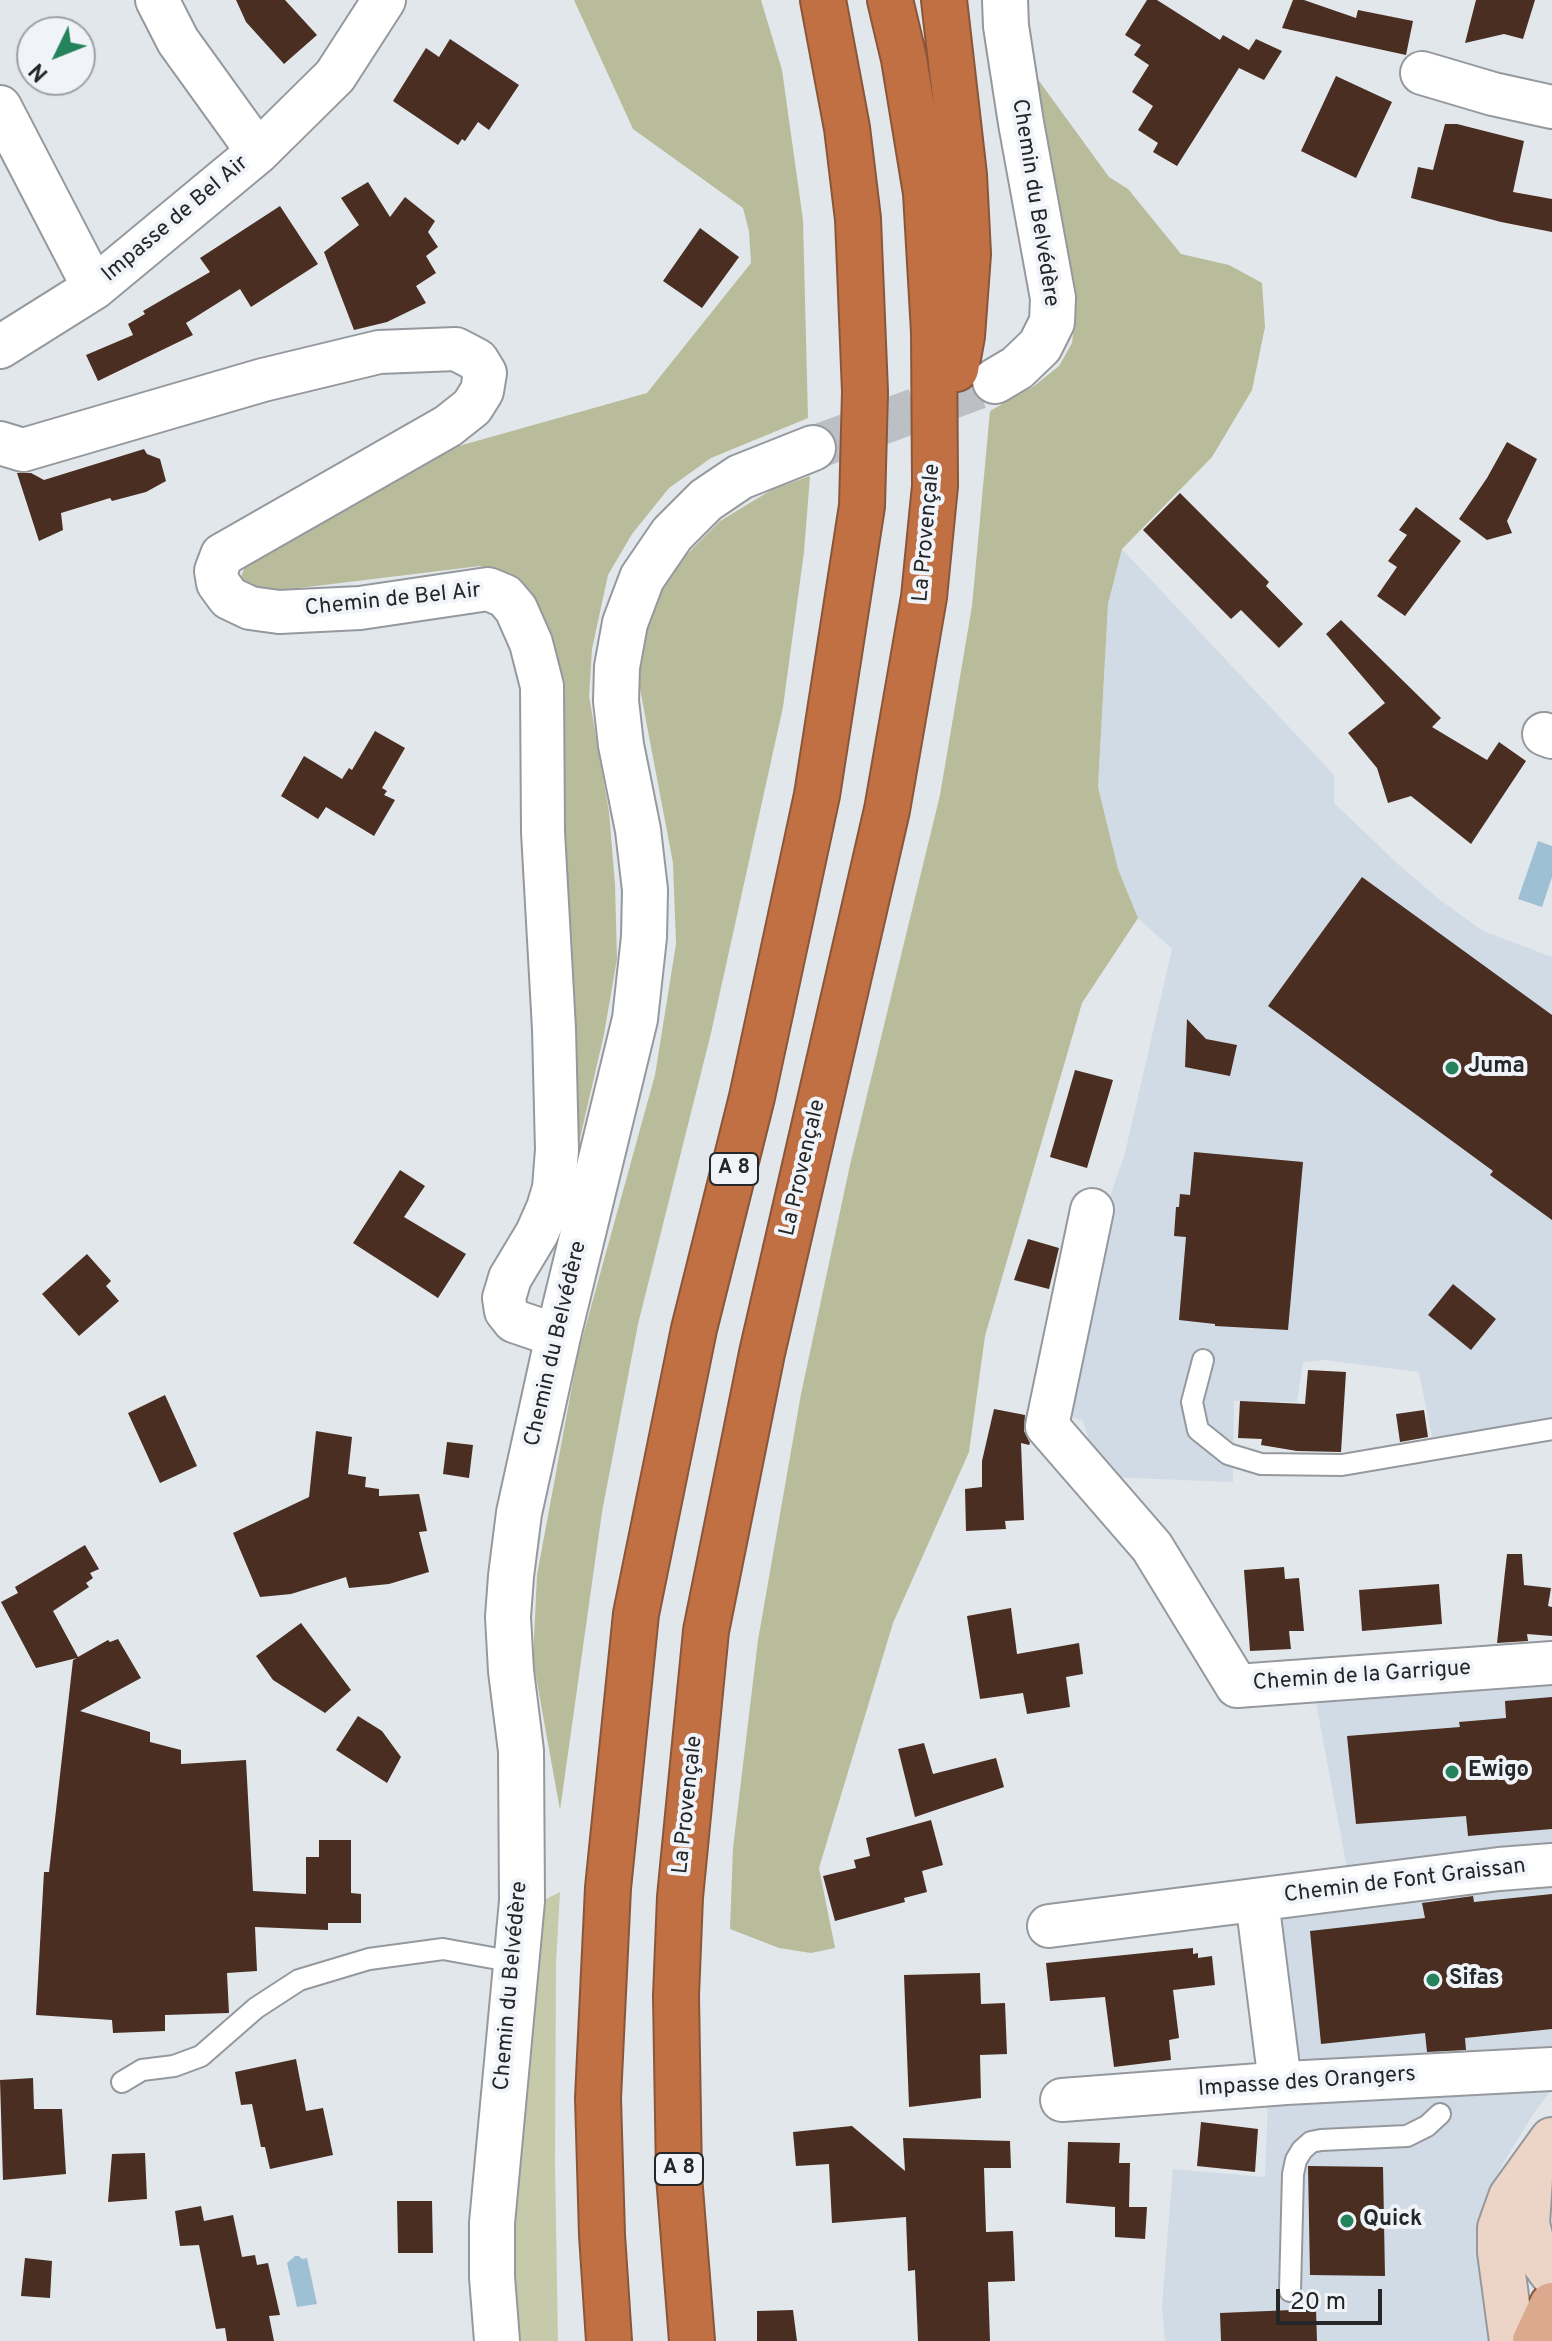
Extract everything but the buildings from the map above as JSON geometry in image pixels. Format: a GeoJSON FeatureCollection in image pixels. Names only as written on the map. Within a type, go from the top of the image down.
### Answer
{"type":"FeatureCollection","features":[{"type":"Feature","properties":{"kind":"highway","name":"A 8"},"geometry":{"type":"LineString","coordinates":[[609,2341],[598,2098],[608,1888],[636,1614],[694,1329],[752,1097],[817,795],[862,506],[865,392],[858,219],[847,128],[823,0]]}},
{"type":"Feature","properties":{"kind":"highway","name":"La Provençale"},"geometry":{"type":"LineString","coordinates":[[692,2341],[679,2176],[676,1996],[680,1897],[706,1631],[762,1353],[887,810],[924,597],[935,486],[934,332],[926,193],[904,59],[890,0]]}},
{"type":"Feature","properties":{"kind":"highway"},"geometry":{"type":"LineString","coordinates":[[935,486],[962,336],[968,254],[961,149],[944,0]]}},
{"type":"Feature","properties":{"kind":"main road"},"geometry":{"type":"LineString","coordinates":[[1541,2156],[1527,2224],[1533,2247],[1552,2273]]}},
{"type":"Feature","properties":{"kind":"main road"},"geometry":{"type":"LineString","coordinates":[[1512,2341],[1500,2252],[1500,2228],[1511,2197],[1541,2156]]}},
{"type":"Feature","properties":{"kind":"main road"},"geometry":{"type":"LineString","coordinates":[[1535,2341],[1552,2305]]}},
{"type":"Feature","properties":{"kind":"street","name":"Impasse de Bel Air"},"geometry":{"type":"LineString","coordinates":[[157,0],[178,41],[258,152]]}},
{"type":"Feature","properties":{"kind":"street","name":"Impasse de Bel Air"},"geometry":{"type":"LineString","coordinates":[[0,347],[94,288],[258,152],[335,76],[384,0]]}},
{"type":"Feature","properties":{"kind":"street","name":"Chemin du Belvédère"},"geometry":{"type":"LineString","coordinates":[[995,381],[1017,368],[1040,346],[1052,322],[1053,298],[1021,123],[1005,0]]}},
{"type":"Feature","properties":{"kind":"street"},"geometry":{"type":"LineString","coordinates":[[1422,73],[1552,107]]}},
{"type":"Feature","properties":{"kind":"street","name":"Impasse de Bel Air"},"geometry":{"type":"LineString","coordinates":[[0,107],[94,288]]}},
{"type":"Feature","properties":{"kind":"street","name":"Chemin de Bel Air"},"geometry":{"type":"LineString","coordinates":[[0,443],[23,450],[263,380],[379,352],[456,349],[477,360],[485,373],[482,391],[472,407],[448,426],[222,555],[216,571],[218,583],[229,598],[250,608],[279,612],[360,608],[488,589],[505,596],[516,609],[531,643],[542,686],[543,832],[557,1150],[554,1188],[548,1208],[510,1278],[504,1298],[506,1311],[514,1321],[558,1336]]}},
{"type":"Feature","properties":{"kind":"street","name":"Chemin du Belvédère"},"geometry":{"type":"LineString","coordinates":[[497,2341],[492,2223],[522,1901],[523,1800],[508,1617],[519,1513],[558,1336],[635,1019],[644,937],[645,890],[638,830],[621,745],[616,701],[617,667],[625,623],[642,578],[672,534],[706,500],[740,477],[813,448]]}},
{"type":"Feature","properties":{"kind":"street","name":"Chemin de la Garrigue"},"geometry":{"type":"LineString","coordinates":[[1092,1210],[1047,1426],[1152,1547],[1237,1686],[1552,1663]]}},
{"type":"Feature","properties":{"kind":"street","name":"Chemin de Font Graissan"},"geometry":{"type":"LineString","coordinates":[[1049,1926],[1499,1869],[1552,1865]]}},
{"type":"Feature","properties":{"kind":"street","name":"Chemin de Font Graissan"},"geometry":{"type":"LineString","coordinates":[[1257,1900],[1280,2083]]}},
{"type":"Feature","properties":{"kind":"street","name":"Impasse des Orangers"},"geometry":{"type":"LineString","coordinates":[[1062,2100],[1280,2083],[1552,2069]]}},
{"type":"Feature","properties":{"kind":"lane"},"geometry":{"type":"LineString","coordinates":[[1203,1360],[1192,1402],[1198,1430],[1228,1454],[1261,1464],[1342,1465],[1552,1429]]}},
{"type":"Feature","properties":{"kind":"lane"},"geometry":{"type":"LineString","coordinates":[[122,2082],[142,2070],[174,2066],[201,2056],[256,2008],[312,1975],[369,1959],[443,1949],[515,1962]]}},
{"type":"Feature","properties":{"kind":"lane"},"geometry":{"type":"LineString","coordinates":[[1290,2291],[1293,2174],[1302,2150],[1311,2142],[1321,2140],[1407,2136],[1427,2126],[1440,2114]]}},
{"type":"Feature","properties":{"kind":"shaded area"},"geometry":{"type":"Polygon","coordinates":[[[1122,549],[1334,775],[1334,803],[1399,865],[1483,931],[1552,957],[1552,1420],[1432,1437],[1419,1372],[1324,1360],[1303,1362],[1297,1402],[1234,1401],[1233,1482],[1105,1477],[1088,1462],[1089,1440],[1083,1421],[1060,1412],[1092,1248],[1125,1153],[1172,949],[1138,918],[1118,869],[1098,787],[1108,604],[1122,549]]]}},
{"type":"Feature","properties":{"kind":"shaded area"},"geometry":{"type":"Polygon","coordinates":[[[1552,1682],[1552,2089],[1503,2164],[1487,2192],[1483,2208],[1489,2341],[1165,2341],[1162,2305],[1173,2169],[1265,2177],[1269,2071],[1249,1889],[1349,1879],[1315,1697],[1552,1682]]]}},
{"type":"Feature","properties":{"kind":"green space"},"geometry":{"type":"Polygon","coordinates":[[[574,0],[761,0],[782,70],[803,220],[808,418],[711,458],[669,488],[632,534],[608,575],[592,649],[589,696],[609,812],[617,959],[604,1034],[578,1147],[560,826],[557,671],[544,617],[530,590],[504,572],[480,566],[258,593],[245,589],[241,577],[245,566],[434,453],[647,393],[751,263],[749,231],[743,208],[633,129],[574,0]]]}},
{"type":"Feature","properties":{"kind":"green space"},"geometry":{"type":"Polygon","coordinates":[[[1034,74],[1109,177],[1128,189],[1181,254],[1229,265],[1262,283],[1265,327],[1252,390],[1212,457],[1122,549],[1108,604],[1098,787],[1118,869],[1138,918],[1082,1003],[985,1336],[969,1452],[893,1623],[819,1868],[835,1948],[811,1953],[779,1948],[730,1929],[733,1848],[758,1640],[801,1394],[850,1165],[940,795],[972,606],[990,411],[1034,386],[1059,366],[1072,343],[1076,309],[1034,74]]]}},
{"type":"Feature","properties":{"kind":"green space"},"geometry":{"type":"Polygon","coordinates":[[[810,476],[804,552],[783,707],[711,1033],[638,1324],[602,1512],[560,1810],[533,1660],[537,1575],[578,1354],[655,1075],[676,944],[673,863],[637,673],[644,633],[661,587],[684,557],[720,521],[773,489],[810,476]]]}},
{"type":"Feature","properties":{"kind":"green space"},"geometry":{"type":"Polygon","coordinates":[[[560,1892],[556,1963],[555,2164],[558,2341],[515,2341],[510,2252],[538,1903],[560,1892]]]}},
{"type":"Feature","properties":{"kind":"water"},"geometry":{"type":"Polygon","coordinates":[[[1538,841],[1552,846],[1552,877],[1542,907],[1518,899],[1538,841]]]}},
{"type":"Feature","properties":{"kind":"water"},"geometry":{"type":"Polygon","coordinates":[[[295,2256],[307,2258],[317,2304],[297,2307],[287,2263],[295,2256]]]}},
{"type":"Feature","properties":{"kind":"tunnel"},"geometry":{"type":"LineString","coordinates":[[813,448],[995,381]]}},
{"type":"Feature","properties":{"kind":"place","name":"Juma"},"geometry":{"type":"Point","coordinates":[1452,1068]}},
{"type":"Feature","properties":{"kind":"place","name":"Ewigo"},"geometry":{"type":"Point","coordinates":[1452,1772]}},
{"type":"Feature","properties":{"kind":"place","name":"Sifas"},"geometry":{"type":"Point","coordinates":[1433,1980]}},
{"type":"Feature","properties":{"kind":"place","name":"Quick"},"geometry":{"type":"Point","coordinates":[1347,2221]}}]}
